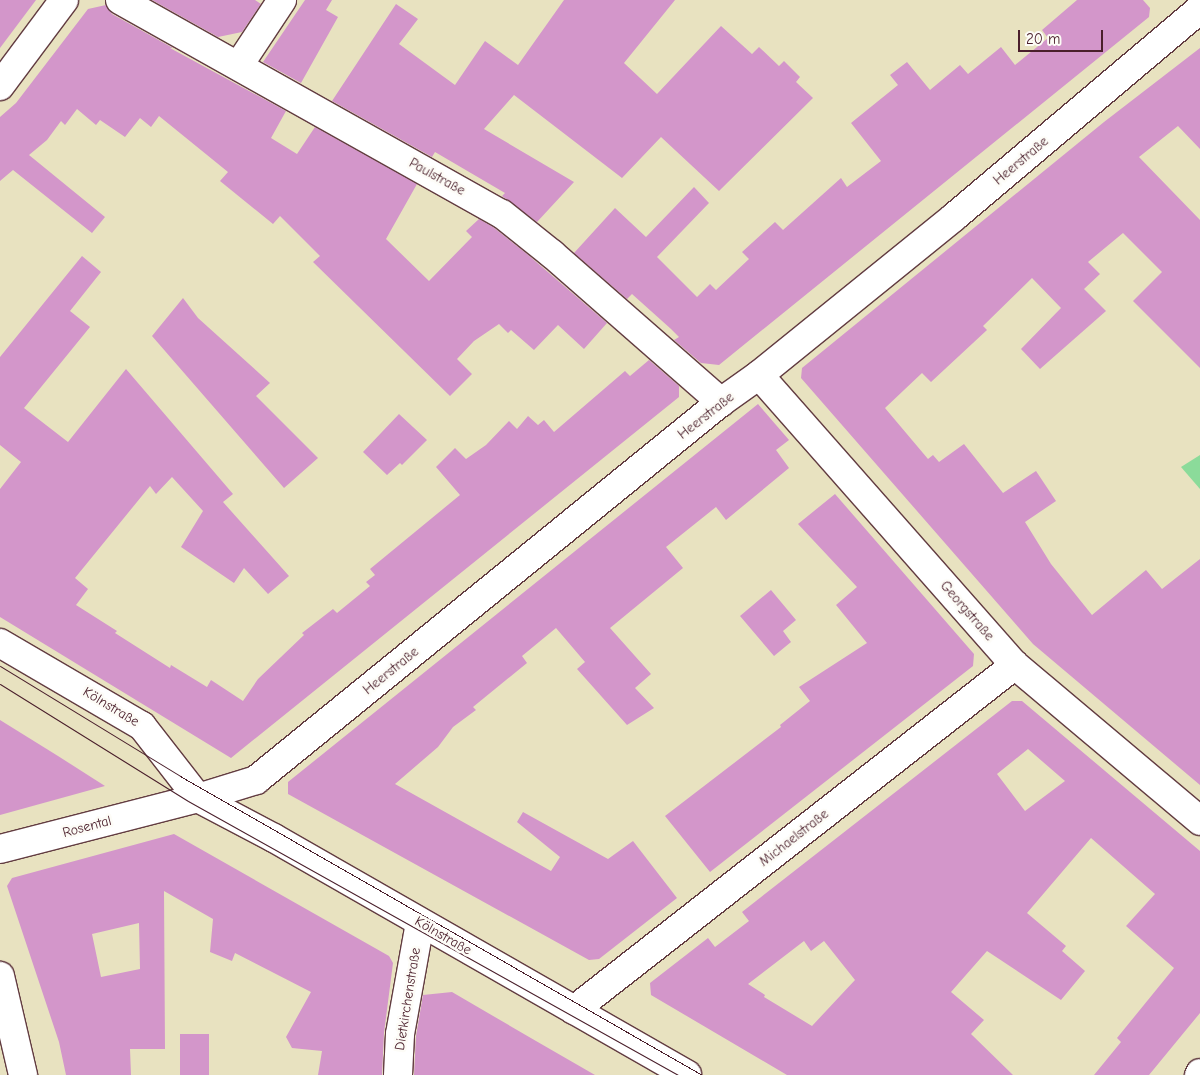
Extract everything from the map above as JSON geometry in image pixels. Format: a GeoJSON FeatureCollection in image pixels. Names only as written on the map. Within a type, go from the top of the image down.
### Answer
{"type":"FeatureCollection","features":[{"type":"Feature","properties":{"kind":"street"},"geometry":{"type":"LineString","coordinates":[[0,86],[64,0]]}},
{"type":"Feature","properties":{"kind":"street","name":"Paulstraße"},"geometry":{"type":"LineString","coordinates":[[120,0],[502,214],[552,254],[721,402]]}},
{"type":"Feature","properties":{"kind":"street"},"geometry":{"type":"LineString","coordinates":[[238,65],[282,0]]}},
{"type":"Feature","properties":{"kind":"street","name":"Heerstraße"},"geometry":{"type":"LineString","coordinates":[[185,801],[256,780],[721,402],[759,376],[1081,112],[1193,7]]}},
{"type":"Feature","properties":{"kind":"street","name":"Georgstraße"},"geometry":{"type":"LineString","coordinates":[[759,376],[1014,665],[1200,821]]}},
{"type":"Feature","properties":{"kind":"street","name":"Kölnstraße"},"geometry":{"type":"LineString","coordinates":[[0,644],[142,726],[185,801],[269,835],[687,1075]]}},
{"type":"Feature","properties":{"kind":"street","name":"Michaelstraße"},"geometry":{"type":"LineString","coordinates":[[574,1010],[1014,665]]}},
{"type":"Feature","properties":{"kind":"street","name":"Rosental"},"geometry":{"type":"LineString","coordinates":[[0,849],[185,801]]}},
{"type":"Feature","properties":{"kind":"street","name":"Dietkirchenstraße"},"geometry":{"type":"LineString","coordinates":[[398,1075],[400,1034],[420,923]]}},
{"type":"Feature","properties":{"kind":"street"},"geometry":{"type":"LineString","coordinates":[[0,976],[23,1075]]}},
{"type":"Feature","properties":{"kind":"green space"},"geometry":{"type":"Polygon","coordinates":[[[1200,455],[1200,489],[1181,467],[1200,455]]]}},
{"type":"Feature","properties":{"kind":"building"},"geometry":{"type":"Polygon","coordinates":[[[0,0],[36,0],[0,48],[0,0]]]}},
{"type":"Feature","properties":{"kind":"building"},"geometry":{"type":"Polygon","coordinates":[[[152,0],[255,0],[261,4],[242,32],[218,37],[152,0]]]}},
{"type":"Feature","properties":{"kind":"building"},"geometry":{"type":"Polygon","coordinates":[[[305,0],[332,0],[326,10],[338,17],[301,83],[263,62],[305,0]]]}},
{"type":"Feature","properties":{"kind":"building"},"geometry":{"type":"Polygon","coordinates":[[[564,0],[675,0],[624,63],[657,94],[721,26],[752,54],[759,47],[779,66],[784,61],[800,77],[796,82],[813,98],[719,191],[661,137],[622,178],[514,95],[484,129],[574,182],[537,222],[502,196],[505,193],[435,152],[432,157],[332,101],[396,4],[418,19],[399,44],[455,85],[485,41],[518,65],[564,0]]]}},
{"type":"Feature","properties":{"kind":"building"},"geometry":{"type":"Polygon","coordinates":[[[1077,0],[1143,0],[1150,8],[1149,17],[719,365],[701,363],[674,340],[679,337],[671,329],[632,294],[627,299],[574,253],[615,208],[646,237],[694,187],[709,203],[657,257],[697,297],[710,284],[716,290],[749,259],[742,252],[775,222],[783,230],[841,178],[847,187],[881,161],[851,123],[898,85],[890,75],[907,62],[930,90],[960,65],[968,74],[1001,47],[1015,65],[1048,38],[1042,30],[1077,0]]]}},
{"type":"Feature","properties":{"kind":"building"},"geometry":{"type":"Polygon","coordinates":[[[106,5],[112,14],[286,111],[271,138],[297,154],[315,127],[417,184],[386,239],[429,281],[472,237],[466,231],[479,219],[493,227],[527,254],[607,323],[584,349],[558,325],[534,350],[511,330],[508,333],[499,324],[474,341],[457,359],[472,374],[450,396],[313,262],[320,256],[280,216],[273,224],[220,181],[228,172],[159,116],[151,127],[140,118],[125,137],[100,120],[96,125],[77,109],[65,125],[61,121],[47,140],[29,155],[105,217],[92,233],[13,170],[0,181],[0,117],[16,103],[88,9],[106,5]]]}},
{"type":"Feature","properties":{"kind":"building"},"geometry":{"type":"Polygon","coordinates":[[[1200,48],[1200,149],[1178,126],[1139,157],[1200,220],[1200,368],[1133,301],[1162,272],[1123,233],[1088,262],[1100,274],[1084,289],[1106,311],[1040,369],[1021,349],[1061,308],[1032,278],[983,326],[987,330],[931,382],[922,373],[885,408],[928,459],[933,455],[939,462],[964,444],[1003,493],[1036,471],[1056,501],[1025,522],[1051,564],[1092,615],[1146,570],[1162,589],[1200,559],[1200,785],[1033,644],[801,378],[802,368],[1104,122],[1200,48]]]}},
{"type":"Feature","properties":{"kind":"building"},"geometry":{"type":"Polygon","coordinates":[[[82,256],[101,272],[70,311],[90,327],[24,408],[68,442],[126,369],[233,494],[223,502],[289,576],[268,594],[244,568],[234,583],[181,547],[203,511],[172,477],[156,494],[150,486],[75,578],[88,589],[76,605],[117,631],[115,633],[170,668],[171,665],[207,687],[211,680],[243,701],[258,679],[304,635],[302,633],[333,609],[337,613],[370,586],[366,582],[375,575],[370,569],[460,495],[436,467],[455,448],[466,459],[486,445],[509,421],[517,429],[528,416],[538,425],[544,420],[554,432],[625,371],[630,376],[649,360],[679,386],[679,397],[231,758],[0,617],[0,489],[21,462],[0,445],[0,357],[82,256]]]}},
{"type":"Feature","properties":{"kind":"building"},"geometry":{"type":"Polygon","coordinates":[[[183,298],[198,318],[270,383],[256,396],[318,458],[284,488],[152,336],[183,298]]]}},
{"type":"Feature","properties":{"kind":"building"},"geometry":{"type":"Polygon","coordinates":[[[758,404],[789,440],[776,450],[789,468],[726,520],[716,507],[666,547],[683,568],[610,628],[651,674],[635,688],[654,708],[627,725],[577,669],[585,662],[556,628],[522,656],[527,663],[473,707],[476,710],[453,727],[438,747],[395,784],[551,871],[560,857],[517,822],[523,812],[608,859],[633,841],[677,898],[599,959],[589,960],[288,794],[288,782],[758,404]]]}},
{"type":"Feature","properties":{"kind":"building"},"geometry":{"type":"Polygon","coordinates":[[[399,414],[427,440],[402,465],[400,463],[387,475],[363,452],[399,414]]]}},
{"type":"Feature","properties":{"kind":"building"},"geometry":{"type":"Polygon","coordinates":[[[835,494],[974,654],[973,666],[710,872],[665,816],[781,727],[780,725],[810,701],[799,687],[867,643],[836,605],[857,587],[798,524],[835,494]]]}},
{"type":"Feature","properties":{"kind":"building"},"geometry":{"type":"Polygon","coordinates":[[[771,590],[796,620],[783,631],[791,642],[774,656],[740,616],[771,590]]]}},
{"type":"Feature","properties":{"kind":"building"},"geometry":{"type":"Polygon","coordinates":[[[1012,701],[1022,701],[1200,851],[1200,1013],[1149,1075],[1094,1075],[1121,1042],[1117,1038],[1174,968],[1126,926],[1155,894],[1091,838],[1027,913],[1066,946],[1062,951],[1085,971],[1061,1000],[987,951],[951,992],[984,1020],[971,1034],[1013,1075],[787,1075],[651,995],[650,983],[708,938],[715,947],[749,921],[742,912],[1012,701]],[[1028,749],[997,774],[1025,811],[1065,781],[1028,749]],[[804,941],[748,984],[765,995],[764,997],[812,1026],[855,980],[824,941],[811,951],[804,941]]]}},
{"type":"Feature","properties":{"kind":"building"},"geometry":{"type":"Polygon","coordinates":[[[0,720],[58,756],[105,786],[0,815],[0,720]]]}},
{"type":"Feature","properties":{"kind":"building"},"geometry":{"type":"Polygon","coordinates":[[[174,834],[389,956],[393,963],[384,1033],[382,1075],[318,1075],[322,1051],[292,1048],[286,1037],[311,992],[235,953],[232,961],[210,952],[213,919],[164,891],[165,1049],[130,1049],[131,1075],[66,1075],[59,1042],[7,886],[12,878],[174,834]],[[139,923],[92,934],[101,977],[140,969],[139,923]]]}},
{"type":"Feature","properties":{"kind":"building"},"geometry":{"type":"Polygon","coordinates":[[[452,992],[595,1075],[414,1075],[416,1036],[423,995],[452,992]]]}},
{"type":"Feature","properties":{"kind":"building"},"geometry":{"type":"Polygon","coordinates":[[[180,1034],[209,1034],[209,1075],[180,1075],[180,1034]]]}},
{"type":"Feature","properties":{"kind":"tram line"},"geometry":{"type":"LineString","coordinates":[[0,666],[180,776],[702,1075]]}},
{"type":"Feature","properties":{"kind":"tram line"},"geometry":{"type":"LineString","coordinates":[[0,684],[188,801],[678,1075]]}}]}
